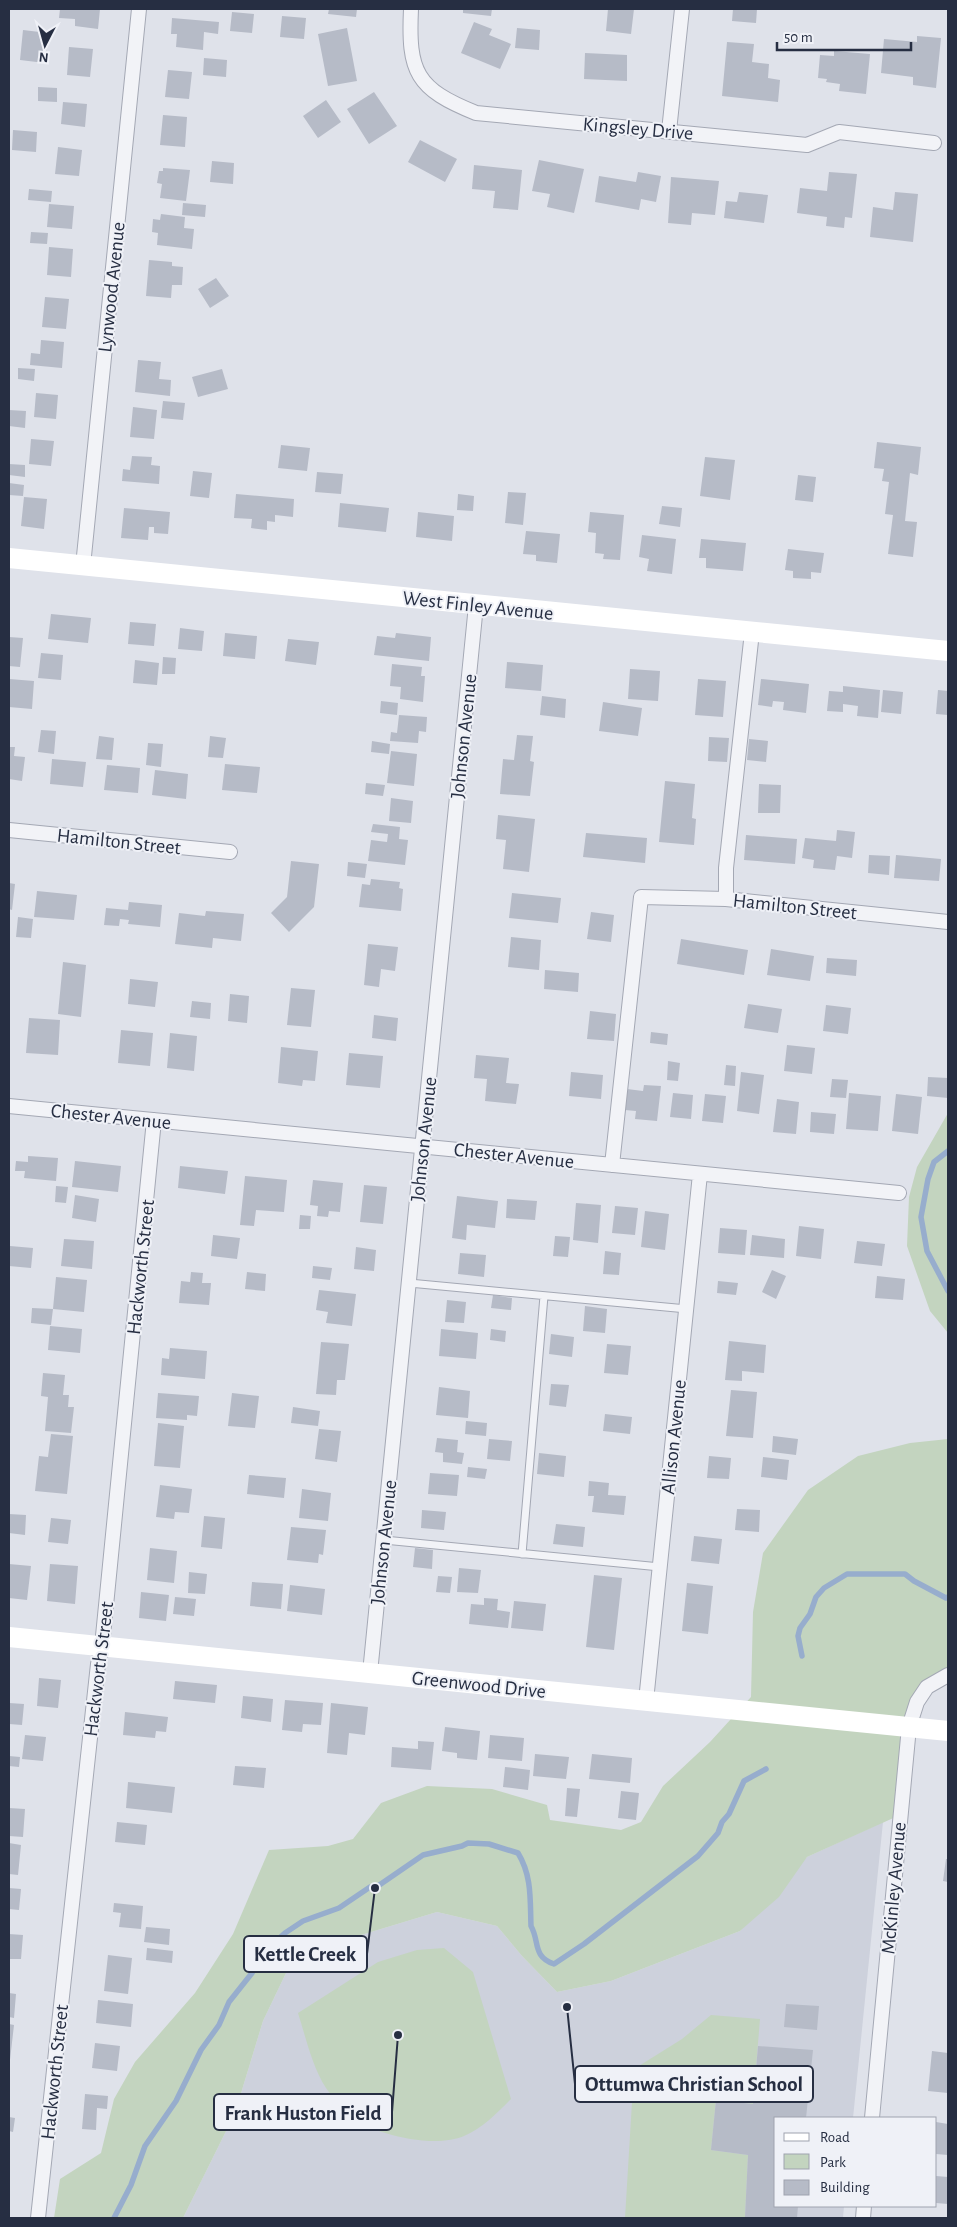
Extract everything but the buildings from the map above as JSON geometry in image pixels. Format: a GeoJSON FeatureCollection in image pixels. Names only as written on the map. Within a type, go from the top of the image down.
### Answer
{"type":"FeatureCollection","features":[{"type":"Feature","properties":{"kind":"street","name":"Lynwood Avenue"},"geometry":{"type":"LineString","coordinates":[[83,566],[138,9]]}},
{"type":"Feature","properties":{"kind":"street","name":"Kingsley Drive"},"geometry":{"type":"LineString","coordinates":[[411,9],[410,40],[415,68],[427,87],[448,102],[476,113],[807,145],[839,132],[934,143]]}},
{"type":"Feature","properties":{"kind":"street"},"geometry":{"type":"LineString","coordinates":[[669,131],[682,9]]}},
{"type":"Feature","properties":{"kind":"street","name":"West Finley Avenue"},"geometry":{"type":"LineString","coordinates":[[9,558],[948,651]]}},
{"type":"Feature","properties":{"kind":"street","name":"Johnson Avenue"},"geometry":{"type":"LineString","coordinates":[[370,1673],[476,605]]}},
{"type":"Feature","properties":{"kind":"street"},"geometry":{"type":"LineString","coordinates":[[726,899],[726,868],[752,632]]}},
{"type":"Feature","properties":{"kind":"street","name":"Hamilton Street"},"geometry":{"type":"LineString","coordinates":[[9,830],[230,852]]}},
{"type":"Feature","properties":{"kind":"street","name":"Hamilton Street"},"geometry":{"type":"LineString","coordinates":[[612,1165],[641,897],[726,899],[948,922]]}},
{"type":"Feature","properties":{"kind":"street","name":"Chester Avenue"},"geometry":{"type":"LineString","coordinates":[[9,1106],[899,1193]]}},
{"type":"Feature","properties":{"kind":"street","name":"Hackworth Street"},"geometry":{"type":"LineString","coordinates":[[38,2218],[98,1664],[102,1646],[154,1120]]}},
{"type":"Feature","properties":{"kind":"street","name":"Allison Avenue"},"geometry":{"type":"LineString","coordinates":[[646,1701],[700,1174]]}},
{"type":"Feature","properties":{"kind":"street","name":"Greenwood Drive"},"geometry":{"type":"LineString","coordinates":[[9,1637],[948,1731]]}},
{"type":"Feature","properties":{"kind":"street","name":"McKinley Avenue"},"geometry":{"type":"LineString","coordinates":[[872,2117],[909,1727],[917,1702],[927,1687],[948,1675]]}},
{"type":"Feature","properties":{"kind":"lane"},"geometry":{"type":"LineString","coordinates":[[409,1283],[687,1309]]}},
{"type":"Feature","properties":{"kind":"lane"},"geometry":{"type":"LineString","coordinates":[[522,1554],[544,1296]]}},
{"type":"Feature","properties":{"kind":"lane"},"geometry":{"type":"LineString","coordinates":[[384,1540],[660,1567]]}},
{"type":"Feature","properties":{"kind":"shaded area"},"geometry":{"type":"Polygon","coordinates":[[[883,1822],[853,2117],[774,2117],[774,2207],[844,2207],[843,2218],[183,2218],[235,2113],[263,2021],[286,1973],[348,1939],[437,1912],[497,1926],[522,1956],[557,1992],[611,1981],[740,1931],[807,1857],[883,1822]]]}},
{"type":"Feature","properties":{"kind":"green space"},"geometry":{"type":"Polygon","coordinates":[[[948,1113],[948,1333],[930,1311],[907,1246],[909,1197],[917,1167],[948,1113]]]}},
{"type":"Feature","properties":{"kind":"green space"},"geometry":{"type":"Polygon","coordinates":[[[948,1439],[948,1675],[917,1702],[900,1815],[807,1857],[779,1897],[740,1931],[611,1981],[557,1992],[522,1956],[497,1926],[437,1912],[348,1939],[286,1973],[263,2021],[235,2113],[183,2218],[54,2218],[60,2179],[101,2153],[114,2099],[135,2062],[195,1993],[233,1934],[269,1850],[328,1846],[353,1839],[381,1803],[427,1786],[492,1789],[547,1805],[550,1820],[621,1830],[641,1822],[663,1786],[710,1742],[751,1697],[753,1612],[763,1553],[808,1490],[858,1456],[910,1443],[948,1439]]]}},
{"type":"Feature","properties":{"kind":"green space"},"geometry":{"type":"Polygon","coordinates":[[[444,1948],[473,1972],[511,2099],[477,2129],[451,2140],[420,2140],[387,2134],[359,2122],[348,2114],[326,2088],[313,2061],[298,2013],[378,1962],[417,1950],[444,1948]]]}},
{"type":"Feature","properties":{"kind":"green space"},"geometry":{"type":"Polygon","coordinates":[[[711,2015],[760,2019],[753,2104],[716,2100],[711,2150],[748,2155],[745,2217],[753,2218],[625,2218],[634,2069],[682,2039],[711,2015]]]}},
{"type":"Feature","properties":{"kind":"waterway"},"geometry":{"type":"LineString","coordinates":[[948,1151],[934,1162],[928,1179],[921,1217],[927,1251],[948,1291]]}},
{"type":"Feature","properties":{"kind":"waterway"},"geometry":{"type":"LineString","coordinates":[[802,1656],[798,1636],[800,1628],[810,1614],[816,1597],[824,1588],[847,1574],[905,1574],[914,1581],[946,1598],[948,1597]]}},
{"type":"Feature","properties":{"kind":"waterway"},"geometry":{"type":"LineString","coordinates":[[114,2218],[131,2185],[145,2146],[176,2101],[201,2050],[219,2025],[229,2002],[252,1973],[261,1955],[285,1933],[303,1921],[339,1908],[370,1887],[375,1888],[423,1855],[468,1843],[489,1844],[518,1853],[523,1862],[528,1879],[531,1926],[539,1953],[547,1961],[554,1964],[584,1944],[698,1856],[718,1833],[744,1781],[766,1769]]}},
{"type":"Feature","properties":{"kind":"place","name":"Kettle Creek"},"geometry":{"type":"Point","coordinates":[375,1888]}},
{"type":"Feature","properties":{"kind":"place","name":"Ottumwa Christian School"},"geometry":{"type":"Point","coordinates":[567,2007]}},
{"type":"Feature","properties":{"kind":"place","name":"Frank Huston Field"},"geometry":{"type":"Point","coordinates":[398,2035]}}]}
